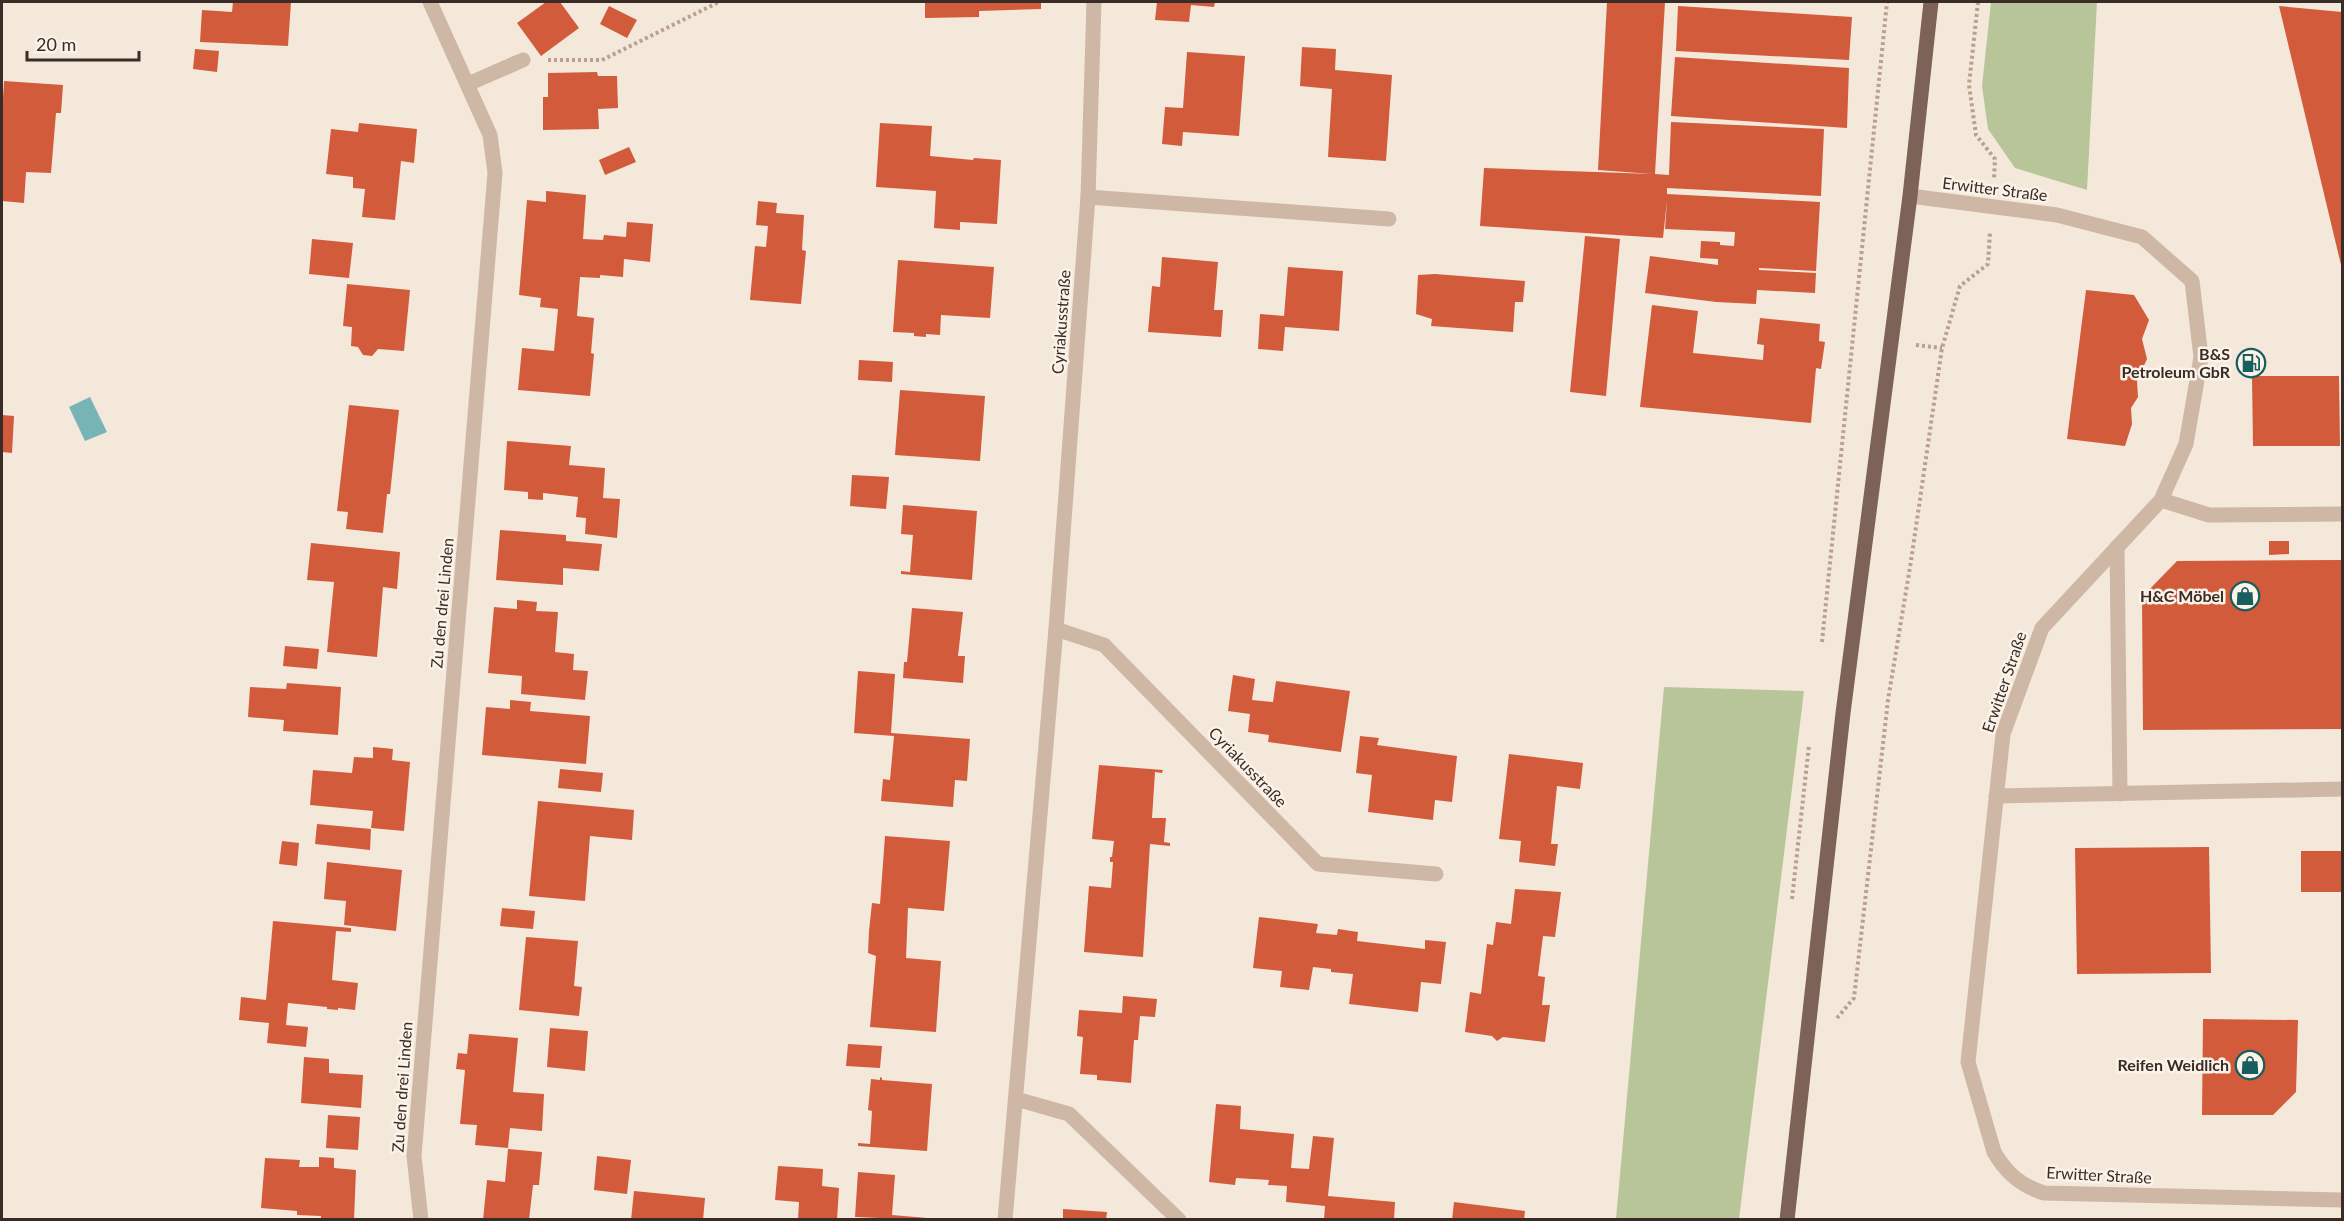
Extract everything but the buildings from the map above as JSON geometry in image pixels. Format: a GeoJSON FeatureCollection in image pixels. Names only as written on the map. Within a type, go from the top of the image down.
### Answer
{"type":"FeatureCollection","features":[{"type":"Feature","properties":{"kind":"main road"},"geometry":{"type":"LineString","coordinates":[[1787,1220],[1844,713],[1910,196],[1931,2]]}},
{"type":"Feature","properties":{"kind":"street","name":"Zu den drei Linden"},"geometry":{"type":"LineString","coordinates":[[421,1220],[414,1156],[495,173],[490,135],[430,2]]}},
{"type":"Feature","properties":{"kind":"street","name":"Cyriakusstraße"},"geometry":{"type":"LineString","coordinates":[[1005,1220],[1056,629],[1088,197],[1094,2]]}},
{"type":"Feature","properties":{"kind":"street"},"geometry":{"type":"LineString","coordinates":[[468,84],[523,60]]}},
{"type":"Feature","properties":{"kind":"street","name":"Erwitter Straße"},"geometry":{"type":"LineString","coordinates":[[1910,196],[2057,215],[2142,237],[2192,281],[2201,357],[2186,444],[2161,500],[2042,628],[2003,734],[1968,1062],[1989,1140],[2000,1164],[2021,1184],[2044,1192],[2343,1200]]}},
{"type":"Feature","properties":{"kind":"street"},"geometry":{"type":"LineString","coordinates":[[1088,197],[1389,219]]}},
{"type":"Feature","properties":{"kind":"street"},"geometry":{"type":"LineString","coordinates":[[2161,500],[2209,515],[2343,514]]}},
{"type":"Feature","properties":{"kind":"street"},"geometry":{"type":"LineString","coordinates":[[2116,547],[2120,794]]}},
{"type":"Feature","properties":{"kind":"street","name":"Cyriakusstraße"},"geometry":{"type":"LineString","coordinates":[[1056,629],[1104,645],[1318,864],[1437,874]]}},
{"type":"Feature","properties":{"kind":"street"},"geometry":{"type":"LineString","coordinates":[[1996,796],[2343,789]]}},
{"type":"Feature","properties":{"kind":"street"},"geometry":{"type":"LineString","coordinates":[[1016,1099],[1069,1114],[1179,1220]]}},
{"type":"Feature","properties":{"kind":"path"},"geometry":{"type":"LineString","coordinates":[[523,60],[602,60],[718,2]]}},
{"type":"Feature","properties":{"kind":"path"},"geometry":{"type":"LineString","coordinates":[[1821,647],[1887,2]]}},
{"type":"Feature","properties":{"kind":"path"},"geometry":{"type":"LineString","coordinates":[[1805,1055],[1854,998],[1888,700],[1942,348],[1960,286],[1988,264],[1995,159],[1976,135],[1969,85],[1978,2]]}},
{"type":"Feature","properties":{"kind":"path"},"geometry":{"type":"LineString","coordinates":[[1791,909],[1810,737]]}},
{"type":"Feature","properties":{"kind":"green space"},"geometry":{"type":"Polygon","coordinates":[[[1991,2],[2097,2],[2087,190],[2015,168],[1988,129],[1982,86],[1991,2]]]}},
{"type":"Feature","properties":{"kind":"green space"},"geometry":{"type":"Polygon","coordinates":[[[1664,687],[1804,691],[1739,1219],[1616,1219],[1664,687]]]}},
{"type":"Feature","properties":{"kind":"water"},"geometry":{"type":"Polygon","coordinates":[[[90,397],[107,432],[85,441],[69,407],[90,397]]]}},
{"type":"Feature","properties":{"kind":"place","name":"B&S Petroleum GbR"},"geometry":{"type":"Point","coordinates":[2251,363]}},
{"type":"Feature","properties":{"kind":"place","name":"H&C Möbel"},"geometry":{"type":"Point","coordinates":[2245,596]}},
{"type":"Feature","properties":{"kind":"place","name":"Reifen Weidlich"},"geometry":{"type":"Point","coordinates":[2250,1065]}}]}
